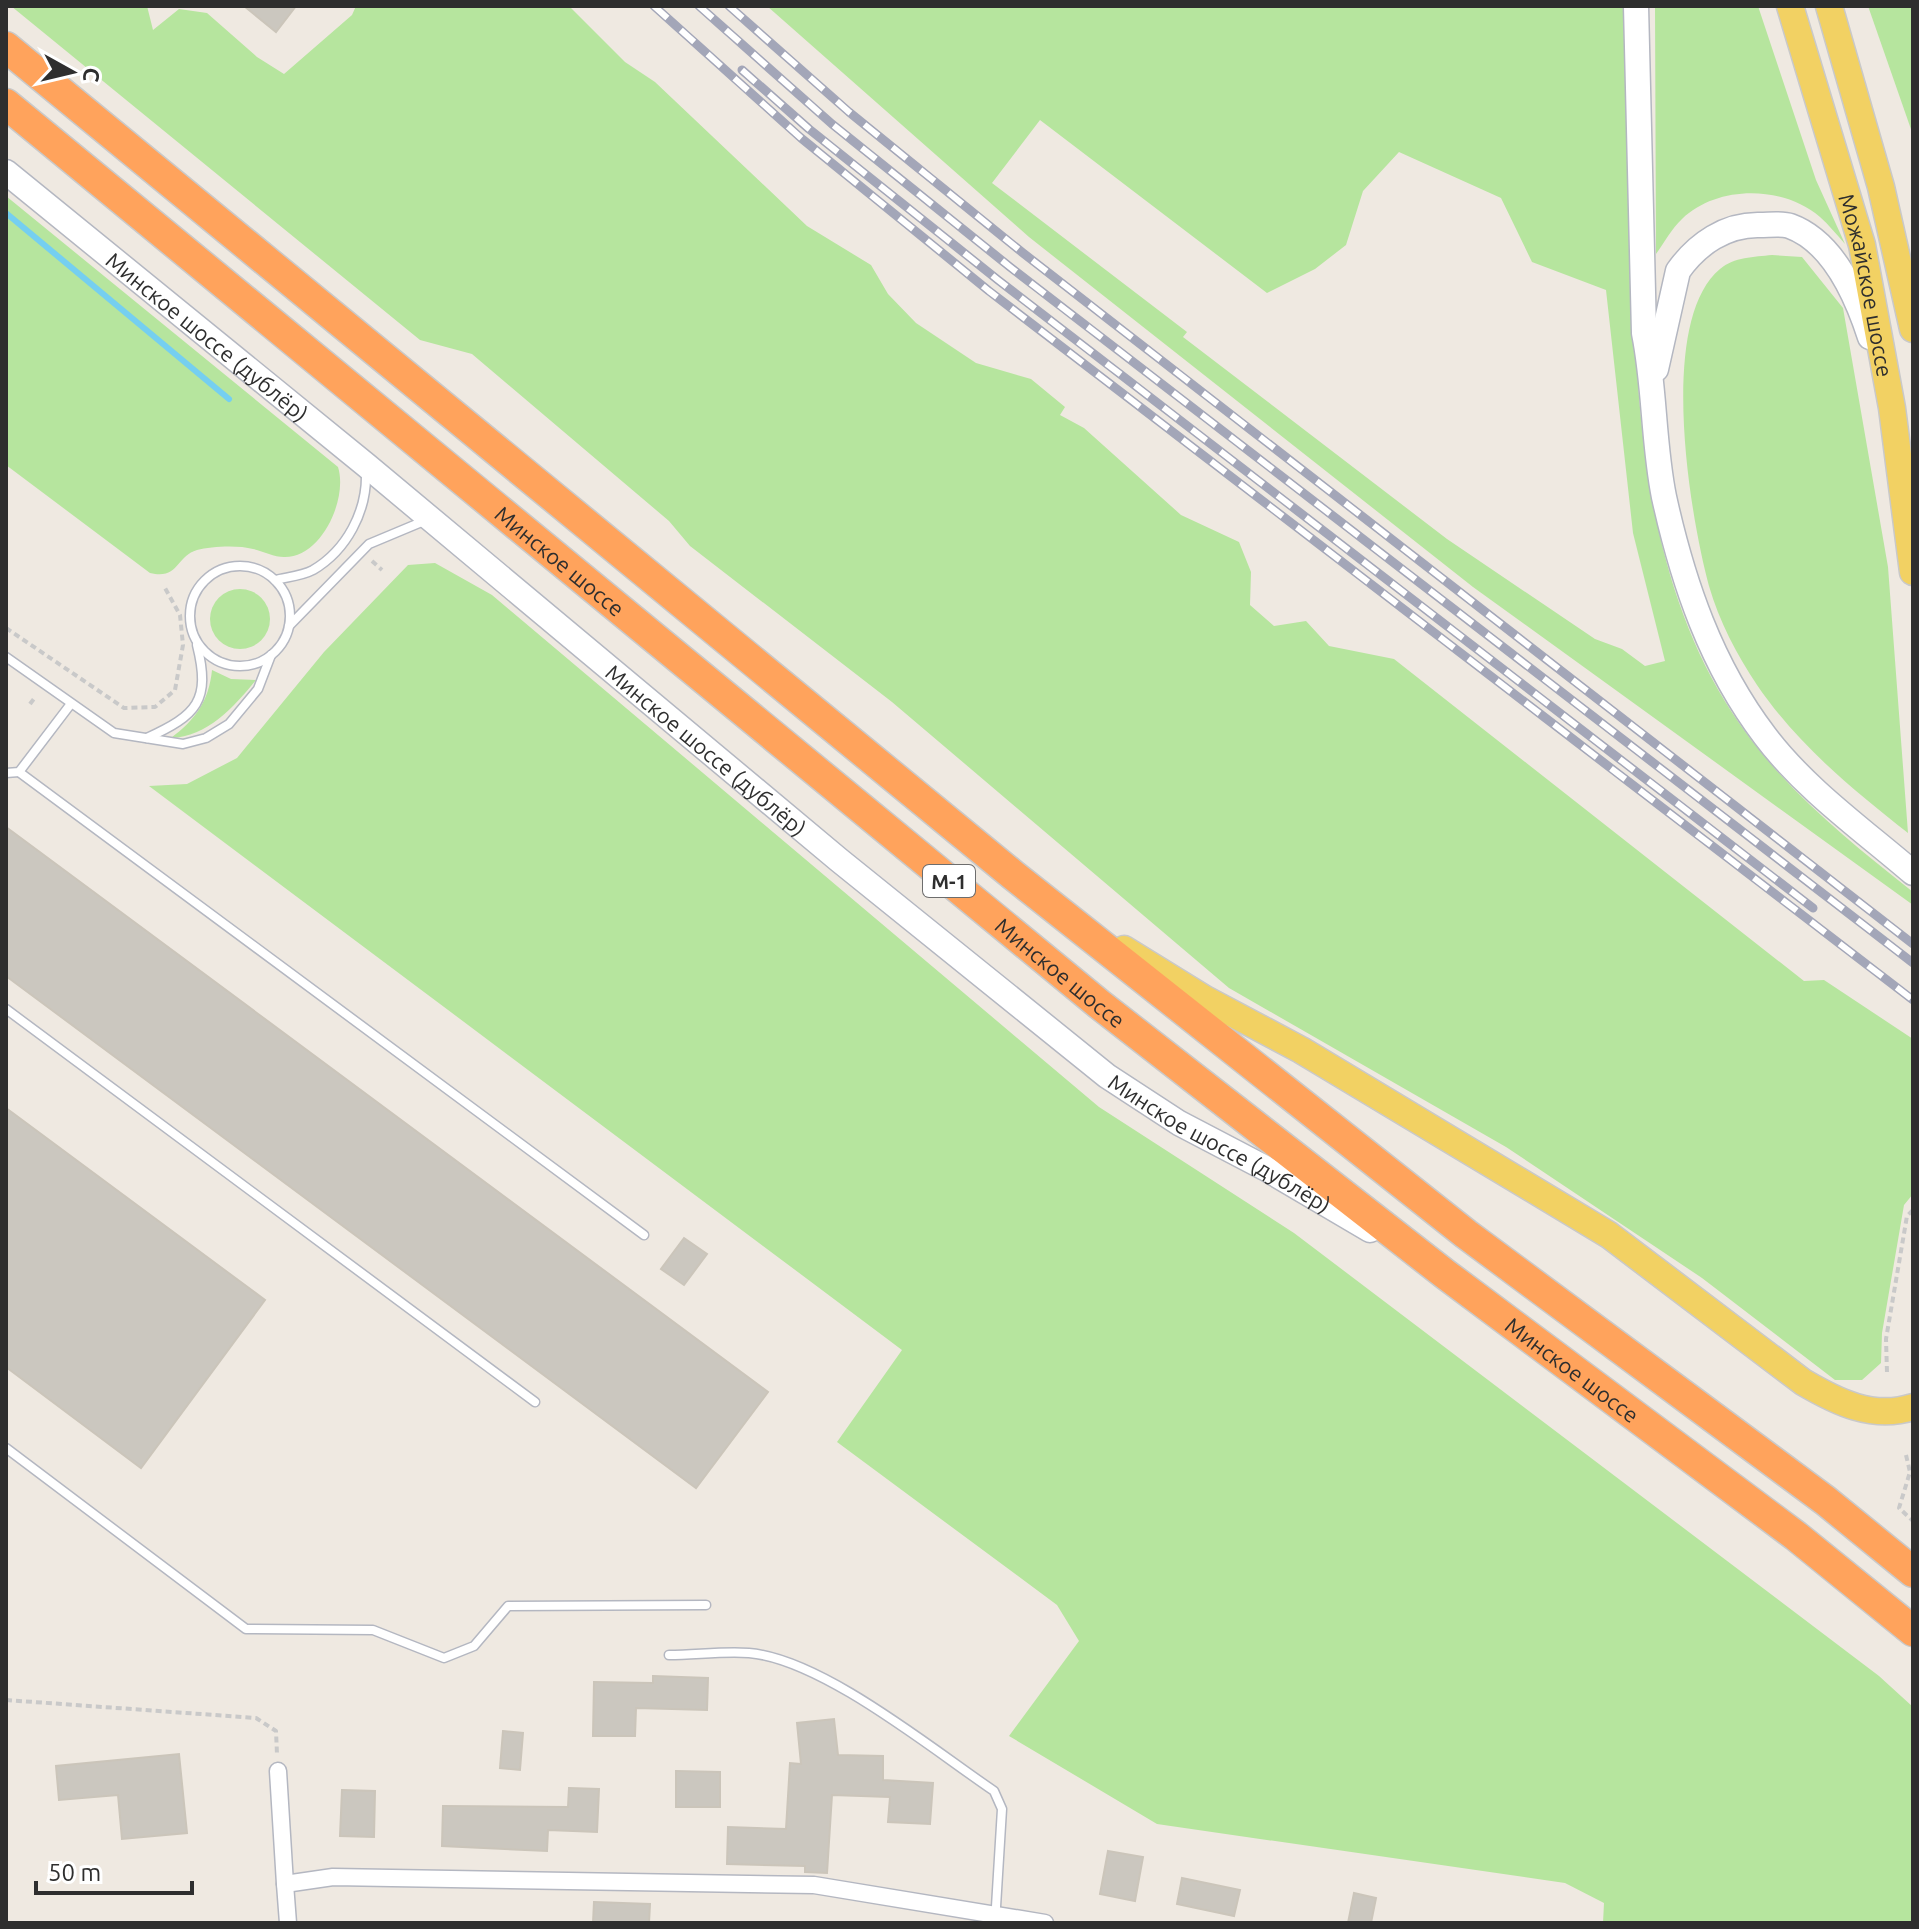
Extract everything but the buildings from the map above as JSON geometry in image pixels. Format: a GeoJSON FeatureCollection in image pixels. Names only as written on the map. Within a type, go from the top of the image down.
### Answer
{"type":"FeatureCollection","features":[{"type":"Feature","properties":{"kind":"highway","name":"Минское шоссе"},"geometry":{"type":"LineString","coordinates":[[6,47],[1013,875],[1466,1234],[1826,1501],[1913,1572]]}},
{"type":"Feature","properties":{"kind":"highway","name":"Минское шоссе"},"geometry":{"type":"LineString","coordinates":[[6,104],[1099,1004],[1445,1274],[1796,1536],[1913,1631]]}},
{"type":"Feature","properties":{"kind":"main road"},"geometry":{"type":"LineString","coordinates":[[1636,6],[1644,333],[1654,380],[1663,493],[1687,591],[1723,674],[1766,737],[1793,767],[1913,873]]}},
{"type":"Feature","properties":{"kind":"main road","name":"Можайское шоссе"},"geometry":{"type":"LineString","coordinates":[[1790,6],[1862,245],[1892,408],[1913,572]]}},
{"type":"Feature","properties":{"kind":"main road","name":"Можайское шоссе"},"geometry":{"type":"LineString","coordinates":[[1829,6],[1881,187],[1913,329]]}},
{"type":"Feature","properties":{"kind":"main road","name":"Минское шоссе (дублёр)"},"geometry":{"type":"LineString","coordinates":[[6,172],[366,465],[839,860],[1107,1076],[1179,1123],[1265,1168],[1445,1274]]}},
{"type":"Feature","properties":{"kind":"main road"},"geometry":{"type":"LineString","coordinates":[[1654,380],[1671,292],[1687,259],[1725,230],[1743,225],[1789,225],[1811,238],[1838,266],[1859,304],[1892,408]]}},
{"type":"Feature","properties":{"kind":"main road"},"geometry":{"type":"LineString","coordinates":[[1013,875],[1205,999],[1301,1050],[1609,1235],[1803,1382],[1831,1398],[1868,1411],[1897,1412],[1913,1407]]}},
{"type":"Feature","properties":{"kind":"street"},"geometry":{"type":"LineString","coordinates":[[278,1771],[288,1923]]}},
{"type":"Feature","properties":{"kind":"street"},"geometry":{"type":"LineString","coordinates":[[285,1884],[348,1877],[814,1885],[995,1918],[1045,1923]]}},
{"type":"Feature","properties":{"kind":"lane"},"geometry":{"type":"LineString","coordinates":[[275,580],[311,571],[336,552],[356,523],[366,497],[366,465]]}},
{"type":"Feature","properties":{"kind":"lane"},"geometry":{"type":"LineString","coordinates":[[289,627],[369,544],[430,519]]}},
{"type":"Feature","properties":{"kind":"lane"},"geometry":{"type":"LineString","coordinates":[[146,738],[174,725],[193,709],[205,678],[189,611],[193,596],[208,577],[230,566],[246,566],[262,570],[275,580],[290,610],[289,627],[282,643],[271,655],[256,663],[239,666],[223,663],[197,643]]}},
{"type":"Feature","properties":{"kind":"lane"},"geometry":{"type":"LineString","coordinates":[[6,657],[70,705],[114,733],[183,744],[206,738],[229,724],[258,689],[271,655]]}},
{"type":"Feature","properties":{"kind":"lane"},"geometry":{"type":"LineString","coordinates":[[19,772],[70,705]]}},
{"type":"Feature","properties":{"kind":"lane"},"geometry":{"type":"LineString","coordinates":[[6,773],[19,772],[644,1235]]}},
{"type":"Feature","properties":{"kind":"lane"},"geometry":{"type":"LineString","coordinates":[[6,1009],[535,1402]]}},
{"type":"Feature","properties":{"kind":"lane"},"geometry":{"type":"LineString","coordinates":[[6,1448],[246,1629],[373,1630],[444,1658],[474,1646],[508,1606],[706,1605]]}},
{"type":"Feature","properties":{"kind":"lane"},"geometry":{"type":"LineString","coordinates":[[669,1655],[749,1653],[789,1662],[855,1698],[994,1791],[1002,1809],[995,1918]]}},
{"type":"Feature","properties":{"kind":"path"},"geometry":{"type":"LineString","coordinates":[[6,628],[124,708],[155,707],[175,690],[183,645],[180,615],[165,588]]}},
{"type":"Feature","properties":{"kind":"path"},"geometry":{"type":"LineString","coordinates":[[1887,1372],[1886,1339],[1907,1216],[1913,1210]]}},
{"type":"Feature","properties":{"kind":"path"},"geometry":{"type":"LineString","coordinates":[[1906,1455],[1912,1473],[1904,1483],[1899,1508],[1913,1521]]}},
{"type":"Feature","properties":{"kind":"path"},"geometry":{"type":"LineString","coordinates":[[6,1700],[256,1718],[276,1731],[278,1771]]}},
{"type":"Feature","properties":{"kind":"green space"},"geometry":{"type":"Polygon","coordinates":[[[11,6],[147,6],[153,30],[179,9],[207,13],[257,57],[284,74],[352,15],[356,6],[569,6],[625,62],[655,82],[807,226],[871,265],[888,294],[916,323],[976,363],[1031,379],[1065,407],[1060,415],[1084,428],[1181,515],[1239,542],[1251,572],[1250,605],[1274,626],[1306,621],[1329,646],[1394,659],[1804,981],[1824,980],[1913,1039],[1913,1194],[1904,1205],[1882,1333],[1881,1363],[1862,1380],[1835,1380],[1702,1278],[1506,1147],[1229,988],[892,702],[690,546],[669,521],[472,354],[420,340],[11,6]]]}},
{"type":"Feature","properties":{"kind":"green space"},"geometry":{"type":"Polygon","coordinates":[[[767,6],[1624,6],[1633,287],[1641,414],[1661,539],[1678,600],[1702,658],[1751,740],[1816,810],[1913,892],[1913,905],[1473,587],[1029,237],[767,6]],[[1040,120],[992,183],[1187,332],[1183,337],[1447,539],[1595,639],[1622,649],[1645,666],[1665,661],[1633,533],[1606,290],[1532,262],[1501,198],[1399,152],[1363,191],[1346,245],[1315,269],[1267,293],[1040,120]]]}},
{"type":"Feature","properties":{"kind":"green space"},"geometry":{"type":"Polygon","coordinates":[[[1655,6],[1758,6],[1816,180],[1845,244],[1823,220],[1805,207],[1788,199],[1750,193],[1713,200],[1696,208],[1671,231],[1656,254],[1655,6]]]}},
{"type":"Feature","properties":{"kind":"green space"},"geometry":{"type":"Polygon","coordinates":[[[1868,6],[1913,6],[1913,135],[1868,6]]]}},
{"type":"Feature","properties":{"kind":"green space"},"geometry":{"type":"Polygon","coordinates":[[[6,196],[338,467],[339,494],[335,509],[329,524],[310,548],[298,555],[284,557],[240,547],[203,549],[190,553],[167,573],[150,573],[6,465],[6,196]]]}},
{"type":"Feature","properties":{"kind":"green space"},"geometry":{"type":"Polygon","coordinates":[[[1772,255],[1802,257],[1843,308],[1888,567],[1908,833],[1827,765],[1773,707],[1742,662],[1723,625],[1701,554],[1684,421],[1684,374],[1689,331],[1701,295],[1720,269],[1738,260],[1772,255]]]}},
{"type":"Feature","properties":{"kind":"green space"},"geometry":{"type":"Polygon","coordinates":[[[435,563],[492,595],[1099,1107],[1294,1233],[1879,1676],[1913,1707],[1913,1923],[1603,1923],[1604,1903],[1565,1883],[1157,1824],[1009,1736],[1079,1641],[1057,1605],[837,1442],[902,1350],[149,786],[187,784],[237,758],[324,652],[408,565],[435,563]]]}},
{"type":"Feature","properties":{"kind":"green space"},"geometry":{"type":"Polygon","coordinates":[[[240,589],[261,598],[270,619],[261,640],[240,649],[219,640],[210,619],[219,598],[240,589]]]}},
{"type":"Feature","properties":{"kind":"green space"},"geometry":{"type":"Polygon","coordinates":[[[212,670],[231,679],[256,680],[219,719],[196,732],[171,738],[199,709],[208,691],[212,670]]]}},
{"type":"Feature","properties":{"kind":"waterway"},"geometry":{"type":"LineString","coordinates":[[6,213],[229,399]]}},
{"type":"Feature","properties":{"kind":"railway"},"geometry":{"type":"LineString","coordinates":[[654,6],[801,138],[989,291],[1913,1000]]}},
{"type":"Feature","properties":{"kind":"railway"},"geometry":{"type":"LineString","coordinates":[[699,6],[832,124],[1010,267],[1913,963]]}},
{"type":"Feature","properties":{"kind":"railway"},"geometry":{"type":"LineString","coordinates":[[729,6],[849,112],[1023,253],[1913,944]]}},
{"type":"Feature","properties":{"kind":"railway"},"geometry":{"type":"LineString","coordinates":[[742,70],[809,129],[998,280],[1813,908]]}}]}
